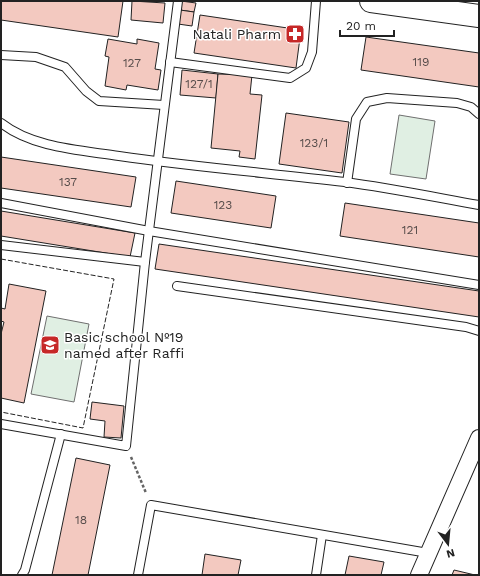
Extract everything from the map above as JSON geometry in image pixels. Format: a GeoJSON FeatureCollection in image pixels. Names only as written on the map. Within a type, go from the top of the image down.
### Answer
{"type":"FeatureCollection","features":[{"type":"Feature","properties":{"kind":"highway"},"geometry":{"type":"LineString","coordinates":[[371,1],[427,4],[479,16]]}},
{"type":"Feature","properties":{"kind":"street"},"geometry":{"type":"LineString","coordinates":[[419,575],[479,438]]}},
{"type":"Feature","properties":{"kind":"lane"},"geometry":{"type":"LineString","coordinates":[[1,424],[126,446],[145,262],[178,1]]}},
{"type":"Feature","properties":{"kind":"lane"},"geometry":{"type":"LineString","coordinates":[[170,62],[290,78],[306,68],[312,52],[316,1]]}},
{"type":"Feature","properties":{"kind":"lane"},"geometry":{"type":"LineString","coordinates":[[1,55],[36,57],[65,67],[86,91],[99,101],[164,105]]}},
{"type":"Feature","properties":{"kind":"lane"},"geometry":{"type":"LineString","coordinates":[[347,182],[356,119],[367,102],[387,98],[457,103],[471,106],[479,114]]}},
{"type":"Feature","properties":{"kind":"lane"},"geometry":{"type":"LineString","coordinates":[[1,123],[7,128],[36,142],[71,149],[158,162],[347,182],[479,205]]}},
{"type":"Feature","properties":{"kind":"lane"},"geometry":{"type":"LineString","coordinates":[[1,203],[149,231],[479,285]]}},
{"type":"Feature","properties":{"kind":"lane"},"geometry":{"type":"LineString","coordinates":[[1,245],[145,262]]}},
{"type":"Feature","properties":{"kind":"lane"},"geometry":{"type":"LineString","coordinates":[[177,286],[466,327],[479,331]]}},
{"type":"Feature","properties":{"kind":"lane"},"geometry":{"type":"LineString","coordinates":[[22,575],[25,570],[60,434]]}},
{"type":"Feature","properties":{"kind":"lane"},"geometry":{"type":"LineString","coordinates":[[138,575],[151,505],[428,553]]}},
{"type":"Feature","properties":{"kind":"lane"},"geometry":{"type":"LineString","coordinates":[[316,575],[322,535]]}},
{"type":"Feature","properties":{"kind":"path"},"geometry":{"type":"LineString","coordinates":[[126,446],[143,485]]}},
{"type":"Feature","properties":{"kind":"green space"},"geometry":{"type":"Polygon","coordinates":[[[399,115],[435,121],[426,179],[390,174],[399,115]]]}},
{"type":"Feature","properties":{"kind":"green space"},"geometry":{"type":"Polygon","coordinates":[[[47,316],[89,324],[74,402],[31,394],[47,316]]]}},
{"type":"Feature","properties":{"kind":"building"},"geometry":{"type":"Polygon","coordinates":[[[1,1],[123,1],[118,37],[1,20],[1,1]]]}},
{"type":"Feature","properties":{"kind":"building"},"geometry":{"type":"Polygon","coordinates":[[[132,1],[165,3],[163,23],[131,20],[132,1]]]}},
{"type":"Feature","properties":{"kind":"building"},"geometry":{"type":"Polygon","coordinates":[[[181,1],[196,3],[194,12],[180,10],[181,1]]]}},
{"type":"Feature","properties":{"kind":"building"},"geometry":{"type":"Polygon","coordinates":[[[180,10],[194,12],[192,26],[178,24],[180,10]]]}},
{"type":"Feature","properties":{"kind":"building"},"geometry":{"type":"Polygon","coordinates":[[[200,15],[301,30],[296,68],[194,53],[200,15]]]}},
{"type":"Feature","properties":{"kind":"building"},"geometry":{"type":"Polygon","coordinates":[[[366,37],[479,53],[479,87],[361,70],[366,37]]]}},
{"type":"Feature","properties":{"kind":"building"},"geometry":{"type":"Polygon","coordinates":[[[108,39],[137,44],[137,39],[159,43],[155,69],[161,70],[158,90],[127,85],[126,90],[105,86],[109,57],[105,56],[108,39]]]}},
{"type":"Feature","properties":{"kind":"building"},"geometry":{"type":"Polygon","coordinates":[[[182,70],[218,74],[216,98],[180,95],[182,70]]]}},
{"type":"Feature","properties":{"kind":"building"},"geometry":{"type":"Polygon","coordinates":[[[218,74],[252,75],[250,94],[262,95],[255,159],[239,157],[240,151],[211,148],[218,74]]]}},
{"type":"Feature","properties":{"kind":"building"},"geometry":{"type":"Polygon","coordinates":[[[286,113],[349,122],[342,173],[279,164],[286,113]]]}},
{"type":"Feature","properties":{"kind":"building"},"geometry":{"type":"Polygon","coordinates":[[[1,157],[136,177],[131,207],[1,188],[1,157]]]}},
{"type":"Feature","properties":{"kind":"building"},"geometry":{"type":"Polygon","coordinates":[[[176,181],[276,196],[271,228],[171,213],[176,181]]]}},
{"type":"Feature","properties":{"kind":"building"},"geometry":{"type":"Polygon","coordinates":[[[345,203],[479,223],[479,257],[340,236],[345,203]]]}},
{"type":"Feature","properties":{"kind":"building"},"geometry":{"type":"Polygon","coordinates":[[[1,211],[135,233],[130,257],[1,236],[1,211]]]}},
{"type":"Feature","properties":{"kind":"building"},"geometry":{"type":"Polygon","coordinates":[[[159,244],[479,291],[479,317],[155,269],[159,244]]]}},
{"type":"Feature","properties":{"kind":"building"},"geometry":{"type":"Polygon","coordinates":[[[9,284],[46,291],[24,403],[1,398],[1,334],[4,322],[1,321],[1,308],[5,309],[9,284]]]}},
{"type":"Feature","properties":{"kind":"building"},"geometry":{"type":"Polygon","coordinates":[[[92,402],[124,406],[121,438],[104,437],[105,421],[90,419],[92,402]]]}},
{"type":"Feature","properties":{"kind":"building"},"geometry":{"type":"Polygon","coordinates":[[[76,458],[110,465],[88,575],[52,575],[76,458]]]}},
{"type":"Feature","properties":{"kind":"building"},"geometry":{"type":"Polygon","coordinates":[[[205,554],[241,560],[238,575],[202,575],[205,554]]]}},
{"type":"Feature","properties":{"kind":"building"},"geometry":{"type":"Polygon","coordinates":[[[349,556],[384,562],[381,575],[345,575],[349,556]]]}},
{"type":"Feature","properties":{"kind":"building"},"geometry":{"type":"Polygon","coordinates":[[[454,570],[475,575],[452,575],[454,570]]]}},
{"type":"Feature","properties":{"kind":"fence"},"geometry":{"type":"LineString","coordinates":[[1,259],[114,279],[83,428],[1,412]]}},
{"type":"Feature","properties":{"kind":"place","name":"Natali Pharm"},"geometry":{"type":"Point","coordinates":[295,34]}},
{"type":"Feature","properties":{"kind":"place","name":"Basic school №19 named after Raffi"},"geometry":{"type":"Point","coordinates":[50,345]}}]}
